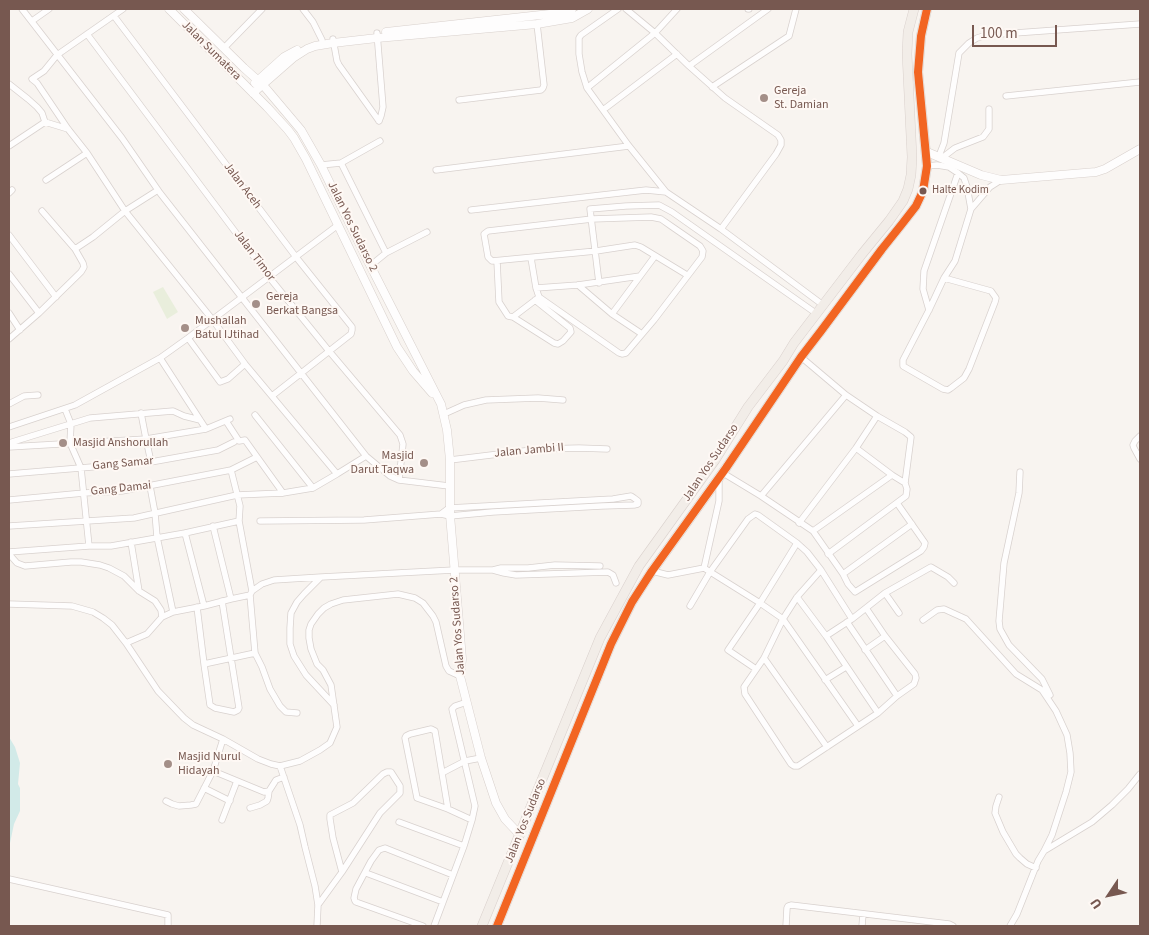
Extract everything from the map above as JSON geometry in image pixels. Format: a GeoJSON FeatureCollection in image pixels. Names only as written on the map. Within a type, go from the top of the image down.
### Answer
{"type":"FeatureCollection","features":[{"type":"Feature","properties":{"kind":"main road","name":"Jalan Sumatera"},"geometry":{"type":"LineString","coordinates":[[169,9],[251,91]]}},
{"type":"Feature","properties":{"kind":"main road","name":"Jalan Sumatera"},"geometry":{"type":"LineString","coordinates":[[185,9],[261,83]]}},
{"type":"Feature","properties":{"kind":"main road"},"geometry":{"type":"LineString","coordinates":[[251,91],[301,52],[333,41],[568,12],[572,9]]}},
{"type":"Feature","properties":{"kind":"main road"},"geometry":{"type":"LineString","coordinates":[[377,36],[537,24],[572,18],[588,9]]}},
{"type":"Feature","properties":{"kind":"main road","name":"Jalan Yos Sudarso"},"geometry":{"type":"LineString","coordinates":[[482,926],[600,638],[639,566],[715,460],[748,407],[794,343],[889,221],[908,189],[912,157],[906,54],[908,32],[914,9]]}},
{"type":"Feature","properties":{"kind":"main road","name":"Jalan Yos Sudarso"},"geometry":{"type":"LineString","coordinates":[[496,926],[611,644],[629,608],[652,571],[721,475],[792,369],[916,206],[922,191],[927,166],[918,72],[921,36],[927,9]]}},
{"type":"Feature","properties":{"kind":"main road"},"geometry":{"type":"LineString","coordinates":[[261,83],[284,57],[304,46],[322,40],[333,41]]}},
{"type":"Feature","properties":{"kind":"main road","name":"Jalan Yos Sudarso 2"},"geometry":{"type":"LineString","coordinates":[[261,83],[301,130],[321,165],[370,266],[441,404],[447,430],[450,460],[450,512],[462,659],[460,676],[481,758],[501,813],[511,827],[520,835]]}},
{"type":"Feature","properties":{"kind":"main road","name":"Jalan Yos Sudarso 2"},"geometry":{"type":"LineString","coordinates":[[251,91],[294,138],[397,347],[413,371],[441,404]]}},
{"type":"Feature","properties":{"kind":"main road"},"geometry":{"type":"LineString","coordinates":[[927,152],[981,175],[1001,180],[1096,172],[1105,169],[1140,149]]}},
{"type":"Feature","properties":{"kind":"main road"},"geometry":{"type":"LineString","coordinates":[[356,263],[366,258]]}},
{"type":"Feature","properties":{"kind":"main road"},"geometry":{"type":"LineString","coordinates":[[810,323],[821,331]]}},
{"type":"Feature","properties":{"kind":"main road"},"geometry":{"type":"LineString","coordinates":[[782,361],[792,369]]}},
{"type":"Feature","properties":{"kind":"main road"},"geometry":{"type":"LineString","coordinates":[[619,602],[629,608]]}},
{"type":"Feature","properties":{"kind":"main road"},"geometry":{"type":"LineString","coordinates":[[587,668],[600,672]]}},
{"type":"Feature","properties":{"kind":"street"},"geometry":{"type":"LineString","coordinates":[[22,9],[122,138],[158,190],[366,456],[390,476],[400,480],[449,486]]}},
{"type":"Feature","properties":{"kind":"street"},"geometry":{"type":"LineString","coordinates":[[32,21],[49,9]]}},
{"type":"Feature","properties":{"kind":"street"},"geometry":{"type":"LineString","coordinates":[[123,9],[57,55],[44,72],[32,79],[37,83],[68,129],[87,153],[125,211],[245,364],[337,474]]}},
{"type":"Feature","properties":{"kind":"street"},"geometry":{"type":"LineString","coordinates":[[224,48],[262,9]]}},
{"type":"Feature","properties":{"kind":"street"},"geometry":{"type":"LineString","coordinates":[[303,9],[313,22],[322,40]]}},
{"type":"Feature","properties":{"kind":"street"},"geometry":{"type":"LineString","coordinates":[[618,9],[579,38],[579,54],[587,88],[666,192],[721,229],[823,305]]}},
{"type":"Feature","properties":{"kind":"street"},"geometry":{"type":"LineString","coordinates":[[626,9],[725,98],[778,135],[781,140],[781,145],[776,154],[721,229]]}},
{"type":"Feature","properties":{"kind":"street"},"geometry":{"type":"LineString","coordinates":[[587,88],[655,34],[677,9]]}},
{"type":"Feature","properties":{"kind":"street"},"geometry":{"type":"LineString","coordinates":[[689,66],[768,9]]}},
{"type":"Feature","properties":{"kind":"street"},"geometry":{"type":"LineString","coordinates":[[712,87],[789,36],[796,9]]}},
{"type":"Feature","properties":{"kind":"street","name":"Jalan Aceh"},"geometry":{"type":"LineString","coordinates":[[114,16],[296,257],[352,327],[351,334],[272,396]]}},
{"type":"Feature","properties":{"kind":"street"},"geometry":{"type":"LineString","coordinates":[[459,100],[541,90],[544,88],[537,24]]}},
{"type":"Feature","properties":{"kind":"street"},"geometry":{"type":"LineString","coordinates":[[940,157],[959,53],[969,43],[987,35],[1140,24]]}},
{"type":"Feature","properties":{"kind":"street","name":"Jalan Timor"},"geometry":{"type":"LineString","coordinates":[[87,34],[269,277],[400,435],[403,444],[400,480]]}},
{"type":"Feature","properties":{"kind":"street"},"geometry":{"type":"LineString","coordinates":[[333,41],[339,65],[379,121],[383,107],[377,36]]}},
{"type":"Feature","properties":{"kind":"street"},"geometry":{"type":"LineString","coordinates":[[603,110],[676,54]]}},
{"type":"Feature","properties":{"kind":"street"},"geometry":{"type":"LineString","coordinates":[[1006,96],[1140,82]]}},
{"type":"Feature","properties":{"kind":"street"},"geometry":{"type":"LineString","coordinates":[[9,84],[37,107],[42,113],[45,122]]}},
{"type":"Feature","properties":{"kind":"street"},"geometry":{"type":"LineString","coordinates":[[940,157],[983,137],[989,129],[989,109]]}},
{"type":"Feature","properties":{"kind":"street"},"geometry":{"type":"LineString","coordinates":[[45,122],[68,129]]}},
{"type":"Feature","properties":{"kind":"street"},"geometry":{"type":"LineString","coordinates":[[9,146],[45,122]]}},
{"type":"Feature","properties":{"kind":"street"},"geometry":{"type":"LineString","coordinates":[[321,165],[341,163],[380,141]]}},
{"type":"Feature","properties":{"kind":"street"},"geometry":{"type":"LineString","coordinates":[[436,170],[630,146]]}},
{"type":"Feature","properties":{"kind":"street"},"geometry":{"type":"LineString","coordinates":[[46,180],[87,153]]}},
{"type":"Feature","properties":{"kind":"street"},"geometry":{"type":"LineString","coordinates":[[341,163],[386,253]]}},
{"type":"Feature","properties":{"kind":"street"},"geometry":{"type":"LineString","coordinates":[[927,166],[949,167],[964,178],[971,209]]}},
{"type":"Feature","properties":{"kind":"street"},"geometry":{"type":"LineString","coordinates":[[929,310],[924,290],[924,271],[958,173]]}},
{"type":"Feature","properties":{"kind":"street"},"geometry":{"type":"LineString","coordinates":[[944,278],[991,291],[996,298],[970,369],[964,378],[948,390],[903,366],[902,363],[944,278],[955,261],[971,209],[990,187],[1001,180]]}},
{"type":"Feature","properties":{"kind":"street"},"geometry":{"type":"LineString","coordinates":[[75,249],[125,211],[158,190]]}},
{"type":"Feature","properties":{"kind":"street"},"geometry":{"type":"LineString","coordinates":[[471,210],[646,190],[666,192]]}},
{"type":"Feature","properties":{"kind":"street"},"geometry":{"type":"LineString","coordinates":[[599,283],[590,209],[659,205],[672,212],[816,314]]}},
{"type":"Feature","properties":{"kind":"street"},"geometry":{"type":"LineString","coordinates":[[9,339],[56,297],[84,267],[75,249],[42,211]]}},
{"type":"Feature","properties":{"kind":"street"},"geometry":{"type":"LineString","coordinates":[[537,298],[619,353],[626,353],[702,257],[704,251],[700,246],[671,226],[651,217],[592,219],[485,232],[488,258],[492,261],[596,251],[635,245],[687,275]]}},
{"type":"Feature","properties":{"kind":"street"},"geometry":{"type":"LineString","coordinates":[[9,427],[65,409],[160,358],[338,225]]}},
{"type":"Feature","properties":{"kind":"street"},"geometry":{"type":"LineString","coordinates":[[370,266],[386,253],[427,232]]}},
{"type":"Feature","properties":{"kind":"street"},"geometry":{"type":"LineString","coordinates":[[722,247],[730,236]]}},
{"type":"Feature","properties":{"kind":"street"},"geometry":{"type":"LineString","coordinates":[[10,239],[56,297]]}},
{"type":"Feature","properties":{"kind":"street"},"geometry":{"type":"LineString","coordinates":[[612,314],[656,256]]}},
{"type":"Feature","properties":{"kind":"street"},"geometry":{"type":"LineString","coordinates":[[497,261],[499,302],[508,316],[513,317],[558,344],[563,342],[571,332],[570,328],[537,298],[531,258]]}},
{"type":"Feature","properties":{"kind":"street"},"geometry":{"type":"LineString","coordinates":[[9,274],[39,313]]}},
{"type":"Feature","properties":{"kind":"street"},"geometry":{"type":"LineString","coordinates":[[536,288],[578,286],[640,276]]}},
{"type":"Feature","properties":{"kind":"street"},"geometry":{"type":"LineString","coordinates":[[578,286],[612,314],[642,334]]}},
{"type":"Feature","properties":{"kind":"street"},"geometry":{"type":"LineString","coordinates":[[513,317],[537,298]]}},
{"type":"Feature","properties":{"kind":"street"},"geometry":{"type":"LineString","coordinates":[[9,314],[20,330]]}},
{"type":"Feature","properties":{"kind":"street"},"geometry":{"type":"LineString","coordinates":[[188,338],[220,382],[228,379],[245,364]]}},
{"type":"Feature","properties":{"kind":"street"},"geometry":{"type":"LineString","coordinates":[[801,357],[846,395],[911,437],[905,483],[907,489],[906,496],[828,554]]}},
{"type":"Feature","properties":{"kind":"street"},"geometry":{"type":"LineString","coordinates":[[160,358],[206,429]]}},
{"type":"Feature","properties":{"kind":"street"},"geometry":{"type":"LineString","coordinates":[[9,404],[24,396],[38,395]]}},
{"type":"Feature","properties":{"kind":"street"},"geometry":{"type":"LineString","coordinates":[[760,496],[846,395]]}},
{"type":"Feature","properties":{"kind":"street"},"geometry":{"type":"LineString","coordinates":[[444,414],[464,404],[486,400],[538,398],[563,400]]}},
{"type":"Feature","properties":{"kind":"street"},"geometry":{"type":"LineString","coordinates":[[65,409],[71,424],[70,443],[81,468],[89,546]]}},
{"type":"Feature","properties":{"kind":"street"},"geometry":{"type":"LineString","coordinates":[[9,443],[90,418],[172,411],[200,420]]}},
{"type":"Feature","properties":{"kind":"street"},"geometry":{"type":"LineString","coordinates":[[141,413],[151,462]]}},
{"type":"Feature","properties":{"kind":"street"},"geometry":{"type":"LineString","coordinates":[[255,415],[312,488]]}},
{"type":"Feature","properties":{"kind":"street"},"geometry":{"type":"LineString","coordinates":[[799,523],[856,448],[877,416]]}},
{"type":"Feature","properties":{"kind":"street"},"geometry":{"type":"LineString","coordinates":[[9,447],[146,439],[206,429],[228,420],[240,441],[245,440],[284,492]]}},
{"type":"Feature","properties":{"kind":"street"},"geometry":{"type":"LineString","coordinates":[[1140,436],[1133,445],[1140,459]]}},
{"type":"Feature","properties":{"kind":"street","name":"Gang Samar"},"geometry":{"type":"LineString","coordinates":[[9,474],[151,462],[218,450],[234,442]]}},
{"type":"Feature","properties":{"kind":"street","name":"Jalan Jambi II"},"geometry":{"type":"LineString","coordinates":[[450,460],[540,449],[579,448],[607,450]]}},
{"type":"Feature","properties":{"kind":"street"},"geometry":{"type":"LineString","coordinates":[[856,448],[905,483]]}},
{"type":"Feature","properties":{"kind":"street"},"geometry":{"type":"LineString","coordinates":[[9,526],[134,518],[237,495],[312,488],[366,456]]}},
{"type":"Feature","properties":{"kind":"street","name":"Gang Damai"},"geometry":{"type":"LineString","coordinates":[[9,500],[122,491],[231,470],[257,457]]}},
{"type":"Feature","properties":{"kind":"street"},"geometry":{"type":"LineString","coordinates":[[231,470],[240,511],[239,521],[251,593],[254,653],[280,706],[286,712],[297,713]]}},
{"type":"Feature","properties":{"kind":"street"},"geometry":{"type":"LineString","coordinates":[[1010,926],[1052,835],[1071,772],[1067,735],[1042,679],[1009,645],[1000,629],[1004,563],[1019,493],[1020,472]]}},
{"type":"Feature","properties":{"kind":"street"},"geometry":{"type":"LineString","coordinates":[[704,568],[719,501],[721,475],[760,496],[813,531],[855,592],[921,551],[925,543],[897,503]]}},
{"type":"Feature","properties":{"kind":"street"},"geometry":{"type":"LineString","coordinates":[[813,531],[892,475]]}},
{"type":"Feature","properties":{"kind":"street"},"geometry":{"type":"LineString","coordinates":[[150,486],[173,612]]}},
{"type":"Feature","properties":{"kind":"street"},"geometry":{"type":"LineString","coordinates":[[260,520],[364,520],[450,512],[613,499],[631,496],[638,501],[638,504],[634,505],[493,512],[450,512]]}},
{"type":"Feature","properties":{"kind":"street"},"geometry":{"type":"LineString","coordinates":[[690,606],[710,572],[748,519],[755,514],[758,515],[807,552],[821,570],[865,650],[897,696]]}},
{"type":"Feature","properties":{"kind":"street"},"geometry":{"type":"LineString","coordinates":[[9,553],[89,546],[111,546],[239,521]]}},
{"type":"Feature","properties":{"kind":"street"},"geometry":{"type":"LineString","coordinates":[[843,574],[912,524]]}},
{"type":"Feature","properties":{"kind":"street"},"geometry":{"type":"LineString","coordinates":[[213,526],[231,599]]}},
{"type":"Feature","properties":{"kind":"street"},"geometry":{"type":"LineString","coordinates":[[185,533],[204,606]]}},
{"type":"Feature","properties":{"kind":"street"},"geometry":{"type":"LineString","coordinates":[[131,542],[139,591]]}},
{"type":"Feature","properties":{"kind":"street"},"geometry":{"type":"LineString","coordinates":[[756,669],[728,650],[760,603],[796,543]]}},
{"type":"Feature","properties":{"kind":"street"},"geometry":{"type":"LineString","coordinates":[[9,553],[17,563],[25,566],[71,562],[100,564],[124,576],[139,591],[155,601],[161,610],[162,617]]}},
{"type":"Feature","properties":{"kind":"street"},"geometry":{"type":"LineString","coordinates":[[126,643],[147,634],[162,617],[173,612],[204,606],[251,593],[262,584],[274,580],[454,570],[493,570],[555,565],[600,566]]}},
{"type":"Feature","properties":{"kind":"street"},"geometry":{"type":"LineString","coordinates":[[826,636],[885,593],[931,566],[948,577],[954,584]]}},
{"type":"Feature","properties":{"kind":"street"},"geometry":{"type":"LineString","coordinates":[[652,571],[668,575],[704,568],[783,619],[858,726]]}},
{"type":"Feature","properties":{"kind":"street"},"geometry":{"type":"LineString","coordinates":[[493,570],[516,575],[608,572],[613,575],[616,583]]}},
{"type":"Feature","properties":{"kind":"street"},"geometry":{"type":"LineString","coordinates":[[821,570],[797,597],[783,619],[764,658],[744,687],[745,694],[794,766],[798,766],[878,713],[914,684],[916,678],[914,674],[866,608]]}},
{"type":"Feature","properties":{"kind":"street"},"geometry":{"type":"LineString","coordinates":[[321,577],[300,598],[291,613],[290,644],[294,656],[306,674],[334,705]]}},
{"type":"Feature","properties":{"kind":"street"},"geometry":{"type":"LineString","coordinates":[[885,593],[899,613]]}},
{"type":"Feature","properties":{"kind":"street"},"geometry":{"type":"LineString","coordinates":[[9,604],[72,606],[93,612],[112,625],[158,691],[184,718],[193,725],[258,759],[280,766],[300,761],[320,750],[330,743],[337,727],[331,685],[323,670],[317,664],[311,649],[309,630],[311,624],[324,608],[338,601],[398,594],[415,598],[430,610],[436,622],[447,668],[460,676]]}},
{"type":"Feature","properties":{"kind":"street"},"geometry":{"type":"LineString","coordinates":[[797,597],[878,713]]}},
{"type":"Feature","properties":{"kind":"street"},"geometry":{"type":"LineString","coordinates":[[197,607],[210,704],[215,708],[234,712],[239,708],[222,601]]}},
{"type":"Feature","properties":{"kind":"street"},"geometry":{"type":"LineString","coordinates":[[923,620],[937,610],[944,610],[966,619],[1016,674],[1042,690],[1056,711]]}},
{"type":"Feature","properties":{"kind":"street"},"geometry":{"type":"LineString","coordinates":[[865,650],[885,636]]}},
{"type":"Feature","properties":{"kind":"street"},"geometry":{"type":"LineString","coordinates":[[204,664],[254,653]]}},
{"type":"Feature","properties":{"kind":"street"},"geometry":{"type":"LineString","coordinates":[[764,658],[827,747]]}},
{"type":"Feature","properties":{"kind":"street"},"geometry":{"type":"LineString","coordinates":[[825,680],[846,667]]}},
{"type":"Feature","properties":{"kind":"street"},"geometry":{"type":"LineString","coordinates":[[434,926],[464,846],[475,806],[452,708],[468,702]]}},
{"type":"Feature","properties":{"kind":"street"},"geometry":{"type":"LineString","coordinates":[[448,809],[434,730],[428,729],[406,736],[416,798],[472,820]]}},
{"type":"Feature","properties":{"kind":"street"},"geometry":{"type":"LineString","coordinates":[[166,801],[180,806],[196,804],[213,771],[223,739]]}},
{"type":"Feature","properties":{"kind":"street"},"geometry":{"type":"LineString","coordinates":[[442,774],[465,762],[481,758]]}},
{"type":"Feature","properties":{"kind":"street"},"geometry":{"type":"LineString","coordinates":[[280,766],[300,825],[315,886],[318,904],[317,926]]}},
{"type":"Feature","properties":{"kind":"street"},"geometry":{"type":"LineString","coordinates":[[213,771],[264,792],[268,791]]}},
{"type":"Feature","properties":{"kind":"street"},"geometry":{"type":"LineString","coordinates":[[318,904],[342,872],[380,813],[400,793],[400,786],[389,771],[383,774],[353,804],[332,813],[330,816],[333,838],[342,872]]}},
{"type":"Feature","properties":{"kind":"street"},"geometry":{"type":"LineString","coordinates":[[1044,851],[1092,822],[1128,789],[1140,774]]}},
{"type":"Feature","properties":{"kind":"street"},"geometry":{"type":"LineString","coordinates":[[250,808],[267,801],[268,791],[276,780],[284,776]]}},
{"type":"Feature","properties":{"kind":"street"},"geometry":{"type":"LineString","coordinates":[[222,820],[237,781]]}},
{"type":"Feature","properties":{"kind":"street"},"geometry":{"type":"LineString","coordinates":[[204,788],[230,801]]}},
{"type":"Feature","properties":{"kind":"street"},"geometry":{"type":"LineString","coordinates":[[999,797],[995,813],[1003,832],[1020,858],[1036,868]]}},
{"type":"Feature","properties":{"kind":"street"},"geometry":{"type":"LineString","coordinates":[[399,822],[464,846]]}},
{"type":"Feature","properties":{"kind":"street"},"geometry":{"type":"LineString","coordinates":[[423,926],[356,902],[354,898],[356,889],[375,856],[381,848],[385,848],[453,875]]}},
{"type":"Feature","properties":{"kind":"street"},"geometry":{"type":"LineString","coordinates":[[366,873],[443,902]]}},
{"type":"Feature","properties":{"kind":"street"},"geometry":{"type":"LineString","coordinates":[[9,879],[168,915],[168,926]]}},
{"type":"Feature","properties":{"kind":"street"},"geometry":{"type":"LineString","coordinates":[[786,926],[787,908],[791,905],[953,926]]}},
{"type":"Feature","properties":{"kind":"street"},"geometry":{"type":"LineString","coordinates":[[862,926],[863,914]]}},
{"type":"Feature","properties":{"kind":"green space"},"geometry":{"type":"Polygon","coordinates":[[[163,287],[178,312],[167,319],[153,292],[163,287]]]}},
{"type":"Feature","properties":{"kind":"water"},"geometry":{"type":"Polygon","coordinates":[[[9,737],[15,747],[20,763],[18,784],[20,788],[20,811],[14,824],[9,845],[9,737]]]}},
{"type":"Feature","properties":{"kind":"transit line"},"geometry":{"type":"LineString","coordinates":[[497,926],[611,644],[632,602],[801,357],[916,206],[923,191],[927,166],[918,72],[921,36],[927,9]]}},
{"type":"Feature","properties":{"kind":"place","name":"Gereja St. Damian"},"geometry":{"type":"Point","coordinates":[764,98]}},
{"type":"Feature","properties":{"kind":"place","name":"Halte Kodim"},"geometry":{"type":"Point","coordinates":[923,191]}},
{"type":"Feature","properties":{"kind":"place","name":"Gereja Berkat Bangsa"},"geometry":{"type":"Point","coordinates":[256,304]}},
{"type":"Feature","properties":{"kind":"place","name":"Mushallah Batul IJtihad"},"geometry":{"type":"Point","coordinates":[185,328]}},
{"type":"Feature","properties":{"kind":"place","name":"Masjid Anshorullah"},"geometry":{"type":"Point","coordinates":[63,443]}},
{"type":"Feature","properties":{"kind":"place","name":"Masjid Darut Taqwa"},"geometry":{"type":"Point","coordinates":[424,463]}},
{"type":"Feature","properties":{"kind":"place","name":"Masjid Nurul Hidayah"},"geometry":{"type":"Point","coordinates":[168,764]}}]}
